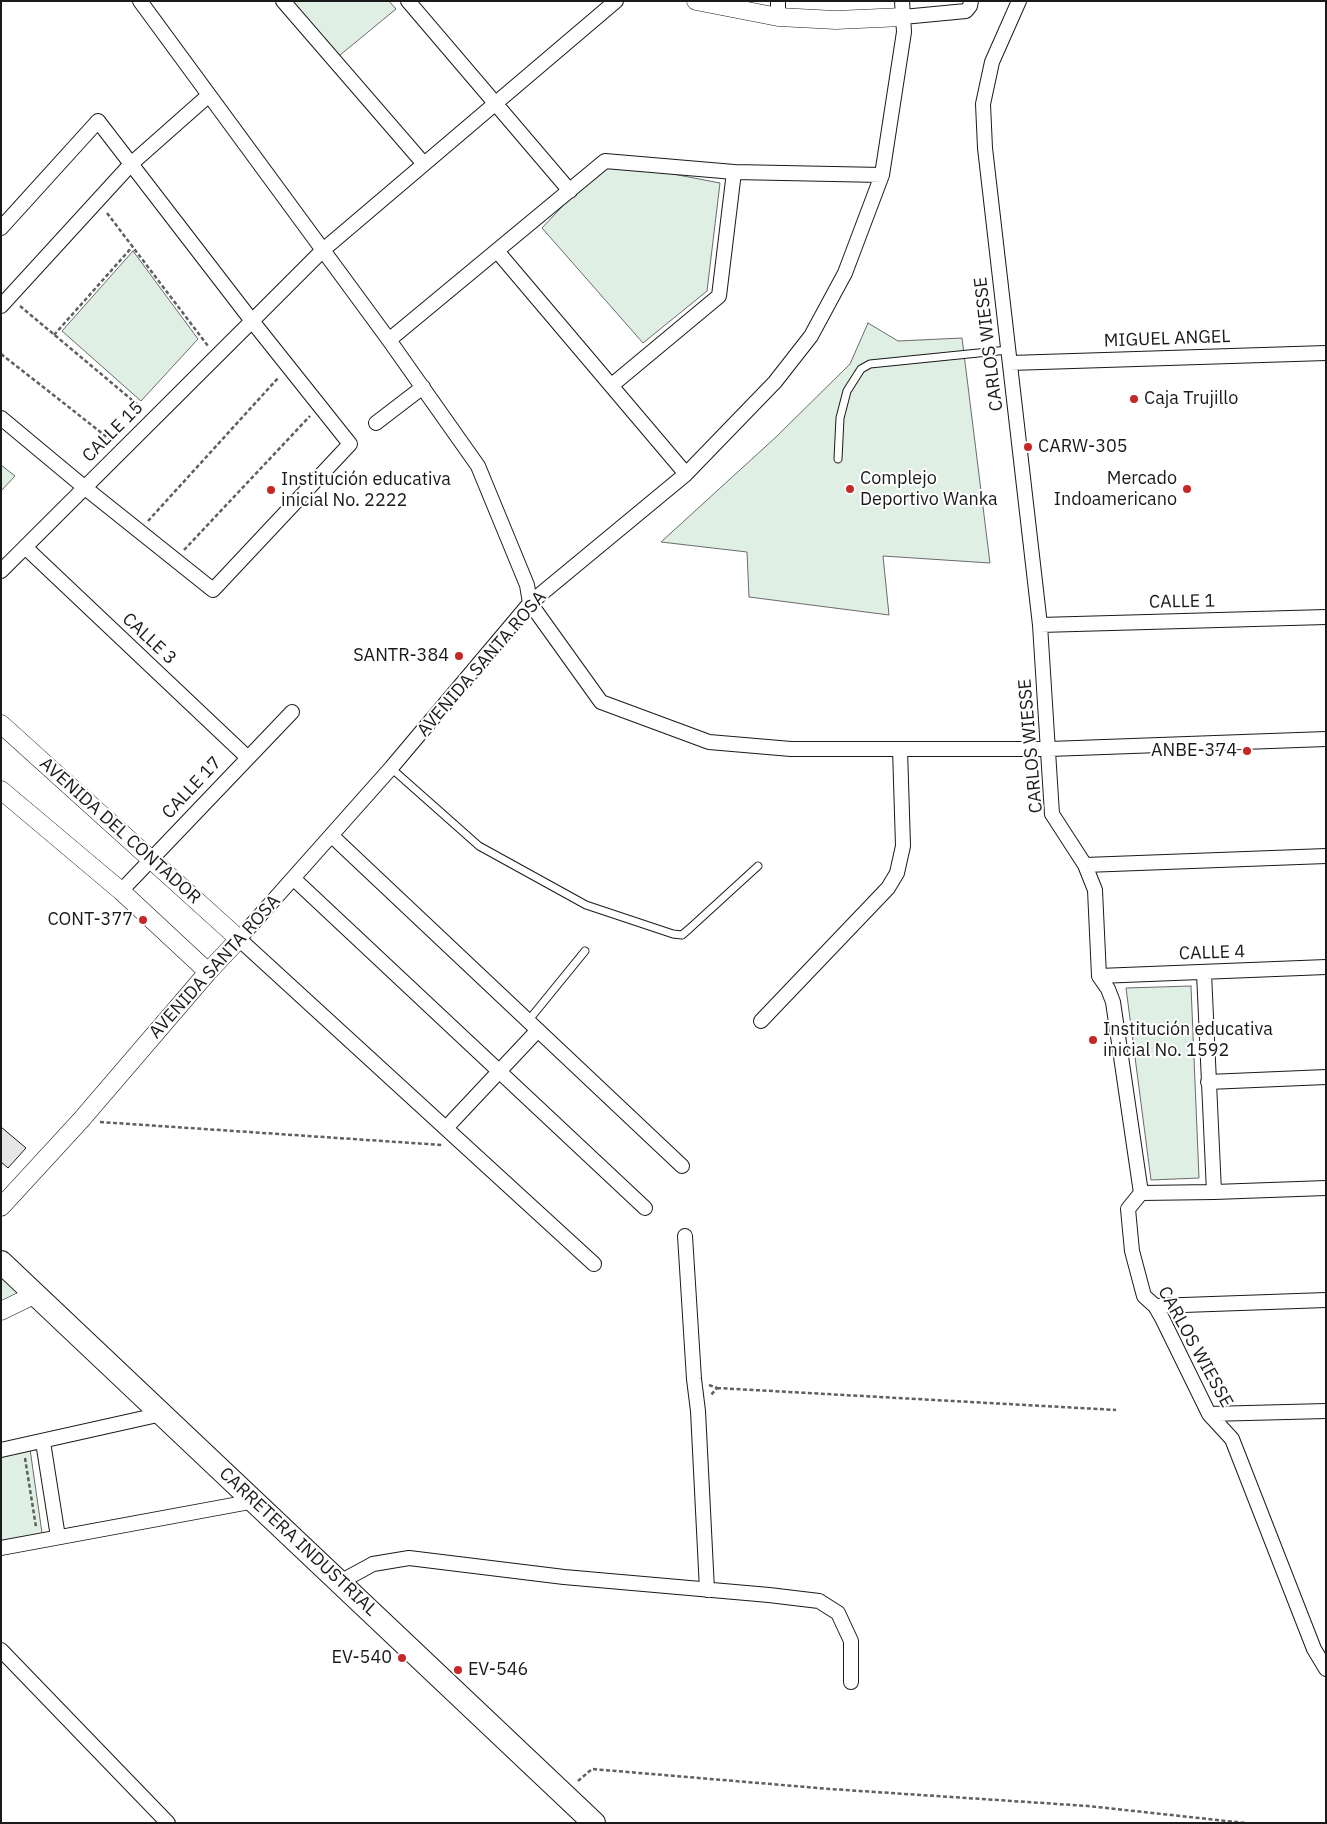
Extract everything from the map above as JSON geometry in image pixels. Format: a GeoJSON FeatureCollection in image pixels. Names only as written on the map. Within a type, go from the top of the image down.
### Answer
{"type":"FeatureCollection","features":[{"type":"Feature","properties":{"kind":"highway","name":"CARRETERA INDUSTRIAL"},"geometry":{"type":"LineString","coordinates":[[1,1262],[594,1823]]}},
{"type":"Feature","properties":{"kind":"street"},"geometry":{"type":"LineString","coordinates":[[140,1],[390,340],[478,466],[526,585],[530,604],[601,702],[709,742],[791,749],[1049,749],[1326,739]]}},
{"type":"Feature","properties":{"kind":"street"},"geometry":{"type":"LineString","coordinates":[[283,1],[424,164]]}},
{"type":"Feature","properties":{"kind":"street"},"geometry":{"type":"LineString","coordinates":[[408,1],[570,190]]}},
{"type":"Feature","properties":{"kind":"street","name":"CALLE 15"},"geometry":{"type":"LineString","coordinates":[[1,571],[323,250],[616,1]]}},
{"type":"Feature","properties":{"kind":"street"},"geometry":{"type":"LineString","coordinates":[[696,1],[778,9],[836,20],[902,9],[966,11],[971,1]]}},
{"type":"Feature","properties":{"kind":"street","name":"CARLOS WIESSE"},"geometry":{"type":"LineString","coordinates":[[1019,1],[992,62],[984,104],[985,148],[1040,625],[1052,814],[1085,865],[1095,890],[1099,976],[1108,988],[1113,1002],[1141,1193],[1128,1209],[1132,1251],[1144,1296],[1155,1306],[1162,1318],[1209,1414],[1232,1439],[1314,1649],[1326,1669]]}},
{"type":"Feature","properties":{"kind":"street","name":"AVENIDA SANTA ROSA"},"geometry":{"type":"LineString","coordinates":[[1,1207],[81,1120],[208,972],[332,836],[530,604],[686,474],[775,382],[811,336],[845,273],[882,175],[904,32],[902,9]]}},
{"type":"Feature","properties":{"kind":"street"},"geometry":{"type":"LineString","coordinates":[[5,302],[96,200],[131,164],[209,95]]}},
{"type":"Feature","properties":{"kind":"street"},"geometry":{"type":"LineString","coordinates":[[1,228],[98,121],[252,321],[350,444],[213,590],[1,418]]}},
{"type":"Feature","properties":{"kind":"street"},"geometry":{"type":"LineString","coordinates":[[390,340],[606,161],[734,172],[882,175]]}},
{"type":"Feature","properties":{"kind":"street"},"geometry":{"type":"LineString","coordinates":[[612,385],[719,296],[734,172]]}},
{"type":"Feature","properties":{"kind":"street"},"geometry":{"type":"LineString","coordinates":[[497,251],[686,474]]}},
{"type":"Feature","properties":{"kind":"street","name":"MIGUEL ANGEL"},"geometry":{"type":"LineString","coordinates":[[1009,356],[1326,352]]}},
{"type":"Feature","properties":{"kind":"street"},"geometry":{"type":"LineString","coordinates":[[376,423],[423,387]]}},
{"type":"Feature","properties":{"kind":"street","name":"CALLE 3"},"geometry":{"type":"LineString","coordinates":[[25,547],[247,757]]}},
{"type":"Feature","properties":{"kind":"street","name":"CALLE 1"},"geometry":{"type":"LineString","coordinates":[[1040,625],[1326,617]]}},
{"type":"Feature","properties":{"kind":"street","name":"CALLE 17"},"geometry":{"type":"LineString","coordinates":[[121,891],[292,712]]}},
{"type":"Feature","properties":{"kind":"street","name":"AVENIDA DEL CONTADOR"},"geometry":{"type":"LineString","coordinates":[[1,724],[239,939]]}},
{"type":"Feature","properties":{"kind":"street"},"geometry":{"type":"LineString","coordinates":[[761,1020],[888,888],[897,873],[903,846],[900,749]]}},
{"type":"Feature","properties":{"kind":"street"},"geometry":{"type":"LineString","coordinates":[[1,790],[121,891],[208,972]]}},
{"type":"Feature","properties":{"kind":"street"},"geometry":{"type":"LineString","coordinates":[[332,836],[682,1166]]}},
{"type":"Feature","properties":{"kind":"street"},"geometry":{"type":"LineString","coordinates":[[1085,865],[1326,856]]}},
{"type":"Feature","properties":{"kind":"street"},"geometry":{"type":"LineString","coordinates":[[294,879],[645,1208]]}},
{"type":"Feature","properties":{"kind":"street"},"geometry":{"type":"LineString","coordinates":[[239,939],[594,1264]]}},
{"type":"Feature","properties":{"kind":"street","name":"CALLE 4"},"geometry":{"type":"LineString","coordinates":[[1099,976],[1326,967]]}},
{"type":"Feature","properties":{"kind":"street"},"geometry":{"type":"LineString","coordinates":[[1204,973],[1214,1192]]}},
{"type":"Feature","properties":{"kind":"street"},"geometry":{"type":"LineString","coordinates":[[446,1128],[499,1071],[533,1025]]}},
{"type":"Feature","properties":{"kind":"street"},"geometry":{"type":"LineString","coordinates":[[1208,1082],[1326,1077]]}},
{"type":"Feature","properties":{"kind":"street"},"geometry":{"type":"LineString","coordinates":[[1141,1193],[1326,1188]]}},
{"type":"Feature","properties":{"kind":"street"},"geometry":{"type":"LineString","coordinates":[[685,1236],[694,1379],[698,1411],[707,1590]]}},
{"type":"Feature","properties":{"kind":"street"},"geometry":{"type":"LineString","coordinates":[[1,1311],[36,1294]]}},
{"type":"Feature","properties":{"kind":"street"},"geometry":{"type":"LineString","coordinates":[[1155,1306],[1326,1300]]}},
{"type":"Feature","properties":{"kind":"street"},"geometry":{"type":"LineString","coordinates":[[1209,1414],[1326,1411]]}},
{"type":"Feature","properties":{"kind":"street"},"geometry":{"type":"LineString","coordinates":[[1,1450],[162,1414]]}},
{"type":"Feature","properties":{"kind":"street"},"geometry":{"type":"LineString","coordinates":[[43,1442],[58,1537]]}},
{"type":"Feature","properties":{"kind":"street"},"geometry":{"type":"LineString","coordinates":[[1,1548],[255,1501]]}},
{"type":"Feature","properties":{"kind":"street"},"geometry":{"type":"LineString","coordinates":[[340,1582],[373,1564],[409,1558],[564,1577],[819,1601],[838,1613],[851,1641],[851,1682]]}},
{"type":"Feature","properties":{"kind":"street"},"geometry":{"type":"LineString","coordinates":[[1,1650],[168,1823]]}},
{"type":"Feature","properties":{"kind":"lane"},"geometry":{"type":"LineString","coordinates":[[838,459],[840,418],[847,391],[861,369],[870,364],[1009,356]]}},
{"type":"Feature","properties":{"kind":"lane"},"geometry":{"type":"LineString","coordinates":[[391,768],[479,846],[586,905],[673,934],[682,935],[758,866]]}},
{"type":"Feature","properties":{"kind":"lane"},"geometry":{"type":"LineString","coordinates":[[533,1025],[585,951]]}},
{"type":"Feature","properties":{"kind":"path"},"geometry":{"type":"LineString","coordinates":[[96,200],[216,356]]}},
{"type":"Feature","properties":{"kind":"path"},"geometry":{"type":"LineString","coordinates":[[54,335],[133,246]]}},
{"type":"Feature","properties":{"kind":"path"},"geometry":{"type":"LineString","coordinates":[[5,302],[54,335],[154,418]]}},
{"type":"Feature","properties":{"kind":"path"},"geometry":{"type":"LineString","coordinates":[[1,354],[122,450]]}},
{"type":"Feature","properties":{"kind":"path"},"geometry":{"type":"LineString","coordinates":[[139,530],[289,367]]}},
{"type":"Feature","properties":{"kind":"path"},"geometry":{"type":"LineString","coordinates":[[175,560],[320,406]]}},
{"type":"Feature","properties":{"kind":"path"},"geometry":{"type":"LineString","coordinates":[[81,1120],[466,1146]]}},
{"type":"Feature","properties":{"kind":"path"},"geometry":{"type":"LineString","coordinates":[[718,1388],[1116,1410]]}},
{"type":"Feature","properties":{"kind":"path"},"geometry":{"type":"LineString","coordinates":[[24,1455],[36,1529]]}},
{"type":"Feature","properties":{"kind":"path"},"geometry":{"type":"LineString","coordinates":[[566,1796],[578,1780],[592,1769],[830,1789],[1088,1806],[1245,1823]]}},
{"type":"Feature","properties":{"kind":"green space"},"geometry":{"type":"Polygon","coordinates":[[[283,1],[389,1],[396,9],[334,60],[283,1]]]}},
{"type":"Feature","properties":{"kind":"green space"},"geometry":{"type":"Polygon","coordinates":[[[605,161],[720,183],[707,291],[643,343],[542,228],[605,161]]]}},
{"type":"Feature","properties":{"kind":"green space"},"geometry":{"type":"Polygon","coordinates":[[[133,251],[198,339],[141,401],[62,331],[133,251]]]}},
{"type":"Feature","properties":{"kind":"green space","name":"Complejo Deportivo Wanka"},"geometry":{"type":"Polygon","coordinates":[[[868,323],[898,341],[962,338],[990,563],[883,556],[889,615],[749,597],[747,552],[661,542],[776,437],[850,364],[868,323]]]}},
{"type":"Feature","properties":{"kind":"green space"},"geometry":{"type":"Polygon","coordinates":[[[1,465],[15,476],[1,491],[1,465]]]}},
{"type":"Feature","properties":{"kind":"green space"},"geometry":{"type":"Polygon","coordinates":[[[1191,986],[1199,1178],[1151,1180],[1126,988],[1191,986]]]}},
{"type":"Feature","properties":{"kind":"green space"},"geometry":{"type":"Polygon","coordinates":[[[1,1262],[36,1294],[1,1311],[1,1262]]]}},
{"type":"Feature","properties":{"kind":"green space"},"geometry":{"type":"Polygon","coordinates":[[[30,1449],[43,1540],[1,1546],[1,1454],[30,1449]]]}},
{"type":"Feature","properties":{"kind":"building"},"geometry":{"type":"Polygon","coordinates":[[[1,1127],[26,1148],[8,1168],[1,1162],[1,1127]]]}},
{"type":"Feature","properties":{"kind":"place","name":"Caja Trujillo"},"geometry":{"type":"Point","coordinates":[1134,399]}},
{"type":"Feature","properties":{"kind":"place","name":"CARW-305"},"geometry":{"type":"Point","coordinates":[1028,447]}},
{"type":"Feature","properties":{"kind":"place","name":"Complejo Deportivo Wanka"},"geometry":{"type":"Point","coordinates":[850,489]}},
{"type":"Feature","properties":{"kind":"place","name":"Mercado Indoamericano"},"geometry":{"type":"Point","coordinates":[1187,489]}},
{"type":"Feature","properties":{"kind":"place","name":"Institución educativa inicial No. 2222"},"geometry":{"type":"Point","coordinates":[271,490]}},
{"type":"Feature","properties":{"kind":"place","name":"SANTR-384"},"geometry":{"type":"Point","coordinates":[459,656]}},
{"type":"Feature","properties":{"kind":"place","name":"ANBE-374"},"geometry":{"type":"Point","coordinates":[1247,751]}},
{"type":"Feature","properties":{"kind":"place","name":"CONT-377"},"geometry":{"type":"Point","coordinates":[143,920]}},
{"type":"Feature","properties":{"kind":"place","name":"Institución educativa inicial No. 1592"},"geometry":{"type":"Point","coordinates":[1093,1040]}},
{"type":"Feature","properties":{"kind":"place","name":"EV-540"},"geometry":{"type":"Point","coordinates":[402,1658]}},
{"type":"Feature","properties":{"kind":"place","name":"EV-546"},"geometry":{"type":"Point","coordinates":[458,1670]}}]}
